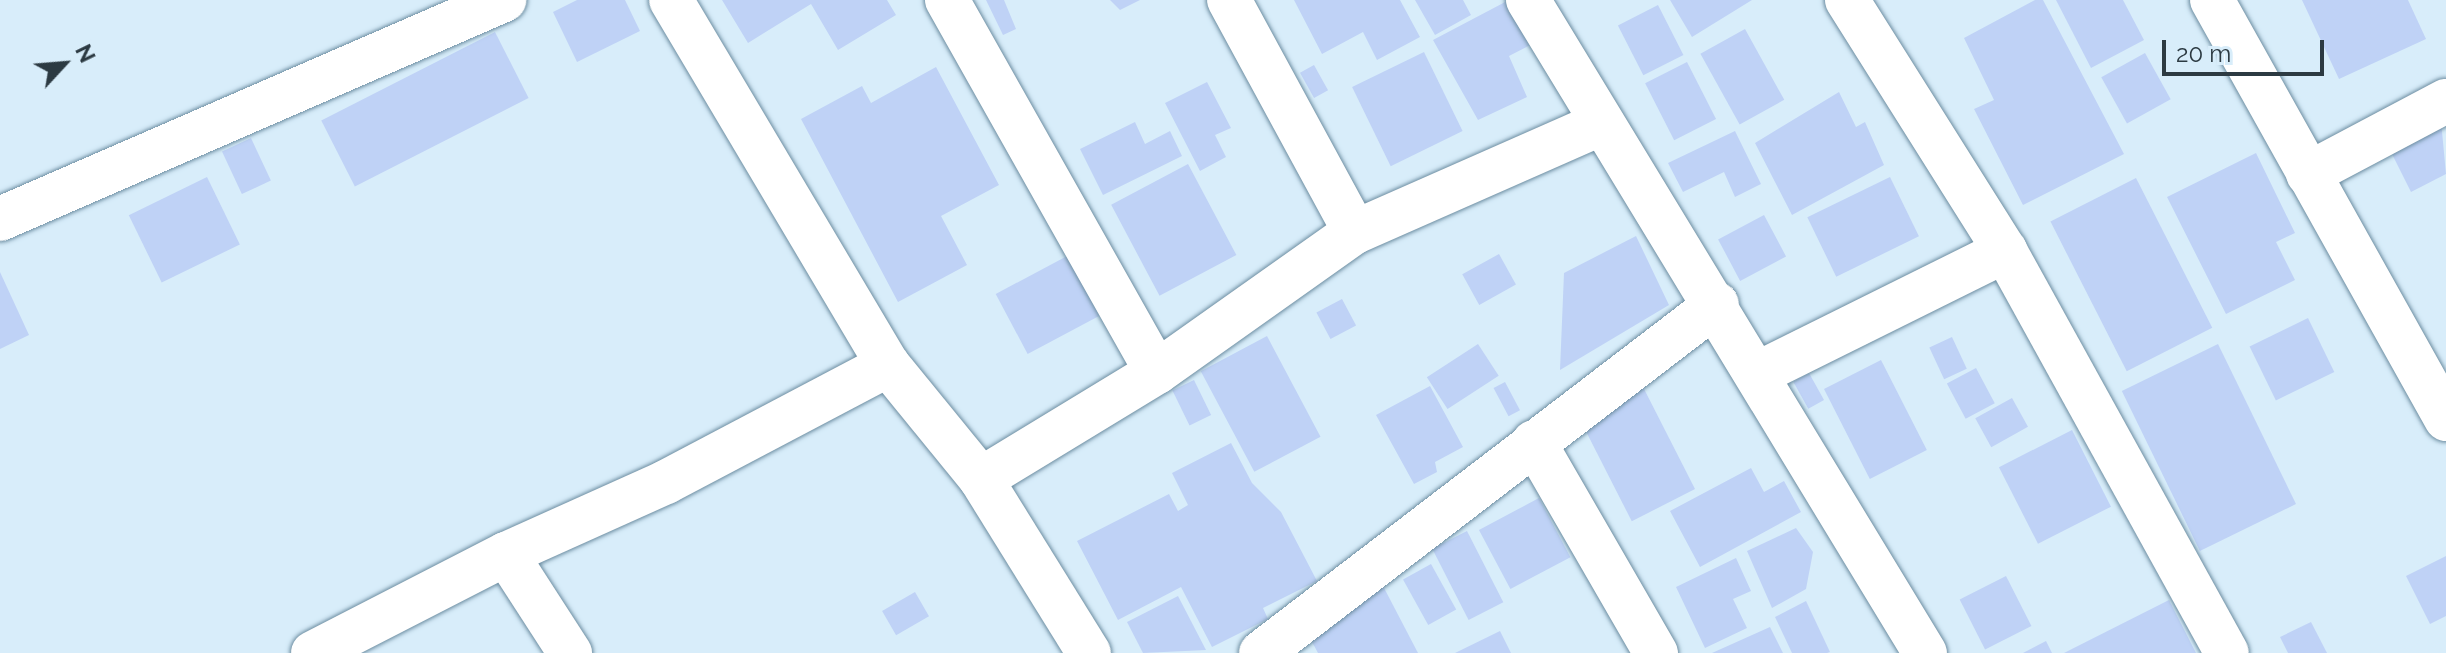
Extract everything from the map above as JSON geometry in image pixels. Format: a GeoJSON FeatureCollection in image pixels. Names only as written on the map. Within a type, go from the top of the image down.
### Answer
{"type":"FeatureCollection","features":[{"type":"Feature","properties":{"kind":"street"},"geometry":{"type":"LineString","coordinates":[[0,219],[504,0]]}},
{"type":"Feature","properties":{"kind":"street"},"geometry":{"type":"LineString","coordinates":[[671,0],[888,365],[981,479],[1089,653]]}},
{"type":"Feature","properties":{"kind":"street"},"geometry":{"type":"LineString","coordinates":[[947,0],[1157,372]]}},
{"type":"Feature","properties":{"kind":"street"},"geometry":{"type":"LineString","coordinates":[[1229,0],[1355,232]]}},
{"type":"Feature","properties":{"kind":"street"},"geometry":{"type":"LineString","coordinates":[[1528,0],[1598,125],[1717,304],[1925,653]]}},
{"type":"Feature","properties":{"kind":"street"},"geometry":{"type":"LineString","coordinates":[[1847,0],[2005,251],[2227,653]]}},
{"type":"Feature","properties":{"kind":"street"},"geometry":{"type":"LineString","coordinates":[[2212,0],[2446,419]]}},
{"type":"Feature","properties":{"kind":"street"},"geometry":{"type":"LineString","coordinates":[[2308,174],[2446,101]]}},
{"type":"Feature","properties":{"kind":"street"},"geometry":{"type":"LineString","coordinates":[[981,479],[1157,372],[1355,232],[1598,125]]}},
{"type":"Feature","properties":{"kind":"street"},"geometry":{"type":"LineString","coordinates":[[1759,373],[2005,251]]}},
{"type":"Feature","properties":{"kind":"street"},"geometry":{"type":"LineString","coordinates":[[1261,653],[1717,304]]}},
{"type":"Feature","properties":{"kind":"street"},"geometry":{"type":"LineString","coordinates":[[313,653],[506,554],[666,482],[888,365]]}},
{"type":"Feature","properties":{"kind":"street"},"geometry":{"type":"LineString","coordinates":[[1534,442],[1656,653]]}},
{"type":"Feature","properties":{"kind":"street"},"geometry":{"type":"LineString","coordinates":[[506,554],[570,653]]}},
{"type":"Feature","properties":{"kind":"building"},"geometry":{"type":"Polygon","coordinates":[[[577,0],[625,0],[640,31],[577,62],[553,12],[577,0]]]}},
{"type":"Feature","properties":{"kind":"building"},"geometry":{"type":"Polygon","coordinates":[[[722,0],[887,0],[896,15],[838,50],[811,4],[748,43],[722,0]]]}},
{"type":"Feature","properties":{"kind":"building"},"geometry":{"type":"Polygon","coordinates":[[[986,0],[1004,0],[1016,29],[1003,35],[986,0]]]}},
{"type":"Feature","properties":{"kind":"building"},"geometry":{"type":"Polygon","coordinates":[[[1110,0],[1140,0],[1120,10],[1110,0]]]}},
{"type":"Feature","properties":{"kind":"building"},"geometry":{"type":"Polygon","coordinates":[[[1294,0],[1400,0],[1420,37],[1377,60],[1363,32],[1322,54],[1294,0]]]}},
{"type":"Feature","properties":{"kind":"building"},"geometry":{"type":"Polygon","coordinates":[[[1415,0],[1463,0],[1471,15],[1435,35],[1415,0]]]}},
{"type":"Feature","properties":{"kind":"building"},"geometry":{"type":"Polygon","coordinates":[[[1509,0],[1534,43],[1509,56],[1527,97],[1478,120],[1433,40],[1509,0]]]}},
{"type":"Feature","properties":{"kind":"building"},"geometry":{"type":"Polygon","coordinates":[[[1670,0],[1752,0],[1692,37],[1670,0]]]}},
{"type":"Feature","properties":{"kind":"building"},"geometry":{"type":"Polygon","coordinates":[[[2035,0],[2043,0],[2124,154],[2023,205],[1974,109],[1994,100],[1964,38],[2035,0]]]}},
{"type":"Feature","properties":{"kind":"building"},"geometry":{"type":"Polygon","coordinates":[[[2056,0],[2123,0],[2144,40],[2091,68],[2056,0]]]}},
{"type":"Feature","properties":{"kind":"building"},"geometry":{"type":"Polygon","coordinates":[[[2302,0],[2408,0],[2426,39],[2339,79],[2302,0]]]}},
{"type":"Feature","properties":{"kind":"building"},"geometry":{"type":"Polygon","coordinates":[[[1658,5],[1683,55],[1643,75],[1618,25],[1658,5]]]}},
{"type":"Feature","properties":{"kind":"building"},"geometry":{"type":"Polygon","coordinates":[[[1745,29],[1784,100],[1740,125],[1700,54],[1745,29]]]}},
{"type":"Feature","properties":{"kind":"building"},"geometry":{"type":"Polygon","coordinates":[[[495,32],[529,98],[355,186],[321,121],[495,32]]]}},
{"type":"Feature","properties":{"kind":"building"},"geometry":{"type":"Polygon","coordinates":[[[1424,52],[1463,131],[1391,166],[1352,87],[1424,52]]]}},
{"type":"Feature","properties":{"kind":"building"},"geometry":{"type":"Polygon","coordinates":[[[2145,53],[2171,99],[2127,124],[2101,77],[2145,53]]]}},
{"type":"Feature","properties":{"kind":"building"},"geometry":{"type":"Polygon","coordinates":[[[1687,62],[1716,119],[1674,140],[1645,83],[1687,62]]]}},
{"type":"Feature","properties":{"kind":"building"},"geometry":{"type":"Polygon","coordinates":[[[1314,65],[1328,90],[1314,98],[1300,73],[1314,65]]]}},
{"type":"Feature","properties":{"kind":"building"},"geometry":{"type":"Polygon","coordinates":[[[936,67],[999,185],[941,216],[967,265],[898,302],[801,119],[862,86],[871,103],[936,67]]]}},
{"type":"Feature","properties":{"kind":"building"},"geometry":{"type":"Polygon","coordinates":[[[1207,82],[1231,128],[1215,135],[1226,157],[1200,171],[1165,103],[1207,82]]]}},
{"type":"Feature","properties":{"kind":"building"},"geometry":{"type":"Polygon","coordinates":[[[1839,92],[1856,127],[1865,122],[1884,165],[1792,215],[1755,143],[1839,92]]]}},
{"type":"Feature","properties":{"kind":"building"},"geometry":{"type":"Polygon","coordinates":[[[2441,121],[2446,174],[2411,192],[2389,148],[2441,121]]]}},
{"type":"Feature","properties":{"kind":"building"},"geometry":{"type":"Polygon","coordinates":[[[1135,122],[1145,144],[1170,131],[1182,156],[1103,195],[1080,149],[1135,122]]]}},
{"type":"Feature","properties":{"kind":"building"},"geometry":{"type":"Polygon","coordinates":[[[1735,131],[1761,184],[1735,197],[1724,172],[1683,192],[1668,163],[1735,131]]]}},
{"type":"Feature","properties":{"kind":"building"},"geometry":{"type":"Polygon","coordinates":[[[251,138],[271,181],[242,194],[222,152],[251,138]]]}},
{"type":"Feature","properties":{"kind":"building"},"geometry":{"type":"Polygon","coordinates":[[[2256,153],[2295,233],[2276,242],[2295,280],[2226,314],[2167,197],[2256,153]]]}},
{"type":"Feature","properties":{"kind":"building"},"geometry":{"type":"Polygon","coordinates":[[[1188,164],[1236,255],[1160,296],[1111,205],[1188,164]]]}},
{"type":"Feature","properties":{"kind":"building"},"geometry":{"type":"Polygon","coordinates":[[[207,177],[240,244],[162,283],[129,215],[207,177]]]}},
{"type":"Feature","properties":{"kind":"building"},"geometry":{"type":"Polygon","coordinates":[[[1890,177],[1919,236],[1836,277],[1807,217],[1890,177]]]}},
{"type":"Feature","properties":{"kind":"building"},"geometry":{"type":"Polygon","coordinates":[[[2136,178],[2212,328],[2127,371],[2050,222],[2136,178]]]}},
{"type":"Feature","properties":{"kind":"building"},"geometry":{"type":"Polygon","coordinates":[[[1764,215],[1786,256],[1740,281],[1718,239],[1764,215]]]}},
{"type":"Feature","properties":{"kind":"building"},"geometry":{"type":"Polygon","coordinates":[[[1636,236],[1669,305],[1560,370],[1564,273],[1636,236]]]}},
{"type":"Feature","properties":{"kind":"building"},"geometry":{"type":"Polygon","coordinates":[[[1499,254],[1516,285],[1479,305],[1462,274],[1499,254]]]}},
{"type":"Feature","properties":{"kind":"building"},"geometry":{"type":"Polygon","coordinates":[[[1069,255],[1101,315],[1028,354],[996,294],[1069,255]]]}},
{"type":"Feature","properties":{"kind":"building"},"geometry":{"type":"Polygon","coordinates":[[[0,272],[29,335],[0,349],[0,272]]]}},
{"type":"Feature","properties":{"kind":"building"},"geometry":{"type":"Polygon","coordinates":[[[1342,299],[1356,325],[1330,339],[1316,313],[1342,299]]]}},
{"type":"Feature","properties":{"kind":"building"},"geometry":{"type":"Polygon","coordinates":[[[2308,318],[2334,372],[2276,400],[2250,346],[2308,318]]]}},
{"type":"Feature","properties":{"kind":"building"},"geometry":{"type":"Polygon","coordinates":[[[1267,336],[1321,437],[1254,472],[1201,371],[1267,336]]]}},
{"type":"Feature","properties":{"kind":"building"},"geometry":{"type":"Polygon","coordinates":[[[1952,337],[1967,369],[1944,379],[1929,348],[1952,337]]]}},
{"type":"Feature","properties":{"kind":"building"},"geometry":{"type":"Polygon","coordinates":[[[1478,344],[1499,376],[1448,409],[1427,377],[1478,344]]]}},
{"type":"Feature","properties":{"kind":"building"},"geometry":{"type":"Polygon","coordinates":[[[2218,344],[2296,504],[2200,551],[2122,391],[2218,344]]]}},
{"type":"Feature","properties":{"kind":"building"},"geometry":{"type":"Polygon","coordinates":[[[1881,360],[1927,450],[1870,479],[1824,389],[1881,360]]]}},
{"type":"Feature","properties":{"kind":"building"},"geometry":{"type":"Polygon","coordinates":[[[1976,368],[1995,403],[1966,419],[1947,383],[1976,368]]]}},
{"type":"Feature","properties":{"kind":"building"},"geometry":{"type":"Polygon","coordinates":[[[1809,373],[1824,400],[1808,409],[1793,382],[1809,373]]]}},
{"type":"Feature","properties":{"kind":"building"},"geometry":{"type":"Polygon","coordinates":[[[1194,380],[1211,415],[1190,426],[1172,391],[1194,380]]]}},
{"type":"Feature","properties":{"kind":"building"},"geometry":{"type":"Polygon","coordinates":[[[1505,382],[1520,410],[1509,416],[1494,388],[1505,382]]]}},
{"type":"Feature","properties":{"kind":"building"},"geometry":{"type":"Polygon","coordinates":[[[1641,383],[1695,489],[1632,521],[1578,415],[1641,383]]]}},
{"type":"Feature","properties":{"kind":"building"},"geometry":{"type":"Polygon","coordinates":[[[1430,386],[1463,447],[1435,462],[1437,472],[1414,484],[1376,415],[1430,386]]]}},
{"type":"Feature","properties":{"kind":"building"},"geometry":{"type":"Polygon","coordinates":[[[2012,398],[2028,427],[1991,447],[1975,418],[2012,398]]]}},
{"type":"Feature","properties":{"kind":"building"},"geometry":{"type":"Polygon","coordinates":[[[2072,430],[2111,507],[2038,544],[1999,467],[2072,430]]]}},
{"type":"Feature","properties":{"kind":"building"},"geometry":{"type":"Polygon","coordinates":[[[1231,443],[1252,483],[1281,512],[1317,581],[1263,608],[1268,619],[1212,647],[1181,587],[1118,620],[1077,541],[1169,494],[1178,511],[1188,505],[1172,473],[1231,443]]]}},
{"type":"Feature","properties":{"kind":"building"},"geometry":{"type":"Polygon","coordinates":[[[1751,468],[1764,492],[1784,481],[1801,512],[1700,567],[1670,511],[1751,468]]]}},
{"type":"Feature","properties":{"kind":"building"},"geometry":{"type":"Polygon","coordinates":[[[1539,498],[1570,557],[1510,589],[1479,530],[1539,498]]]}},
{"type":"Feature","properties":{"kind":"building"},"geometry":{"type":"Polygon","coordinates":[[[1796,528],[1813,552],[1806,589],[1772,608],[1747,551],[1796,528]]]}},
{"type":"Feature","properties":{"kind":"building"},"geometry":{"type":"Polygon","coordinates":[[[1467,531],[1503,602],[1469,620],[1432,549],[1467,531]]]}},
{"type":"Feature","properties":{"kind":"building"},"geometry":{"type":"Polygon","coordinates":[[[2446,556],[2446,616],[2430,624],[2406,576],[2446,556]]]}},
{"type":"Feature","properties":{"kind":"building"},"geometry":{"type":"Polygon","coordinates":[[[1736,558],[1751,591],[1733,599],[1747,628],[1705,648],[1676,587],[1736,558]]]}},
{"type":"Feature","properties":{"kind":"building"},"geometry":{"type":"Polygon","coordinates":[[[1431,564],[1456,609],[1428,625],[1403,580],[1431,564]]]}},
{"type":"Feature","properties":{"kind":"building"},"geometry":{"type":"Polygon","coordinates":[[[2006,576],[2031,626],[1985,650],[1960,600],[2006,576]]]}},
{"type":"Feature","properties":{"kind":"building"},"geometry":{"type":"Polygon","coordinates":[[[1382,584],[1418,653],[1318,653],[1303,625],[1382,584]]]}},
{"type":"Feature","properties":{"kind":"building"},"geometry":{"type":"Polygon","coordinates":[[[915,592],[929,616],[896,635],[882,611],[915,592]]]}},
{"type":"Feature","properties":{"kind":"building"},"geometry":{"type":"Polygon","coordinates":[[[1178,596],[1206,650],[1143,653],[1127,622],[1178,596]]]}},
{"type":"Feature","properties":{"kind":"building"},"geometry":{"type":"Polygon","coordinates":[[[2169,600],[2196,653],[2064,653],[2169,600]]]}},
{"type":"Feature","properties":{"kind":"building"},"geometry":{"type":"Polygon","coordinates":[[[1806,601],[1830,652],[1792,653],[1775,617],[1806,601]]]}},
{"type":"Feature","properties":{"kind":"building"},"geometry":{"type":"Polygon","coordinates":[[[2311,622],[2327,653],[2288,653],[2280,637],[2311,622]]]}},
{"type":"Feature","properties":{"kind":"building"},"geometry":{"type":"Polygon","coordinates":[[[1770,627],[1783,653],[1712,653],[1770,627]]]}},
{"type":"Feature","properties":{"kind":"building"},"geometry":{"type":"Polygon","coordinates":[[[1500,631],[1511,653],[1455,653],[1500,631]]]}},
{"type":"Feature","properties":{"kind":"building"},"geometry":{"type":"Polygon","coordinates":[[[2046,641],[2052,653],[2023,653],[2046,641]]]}}]}
